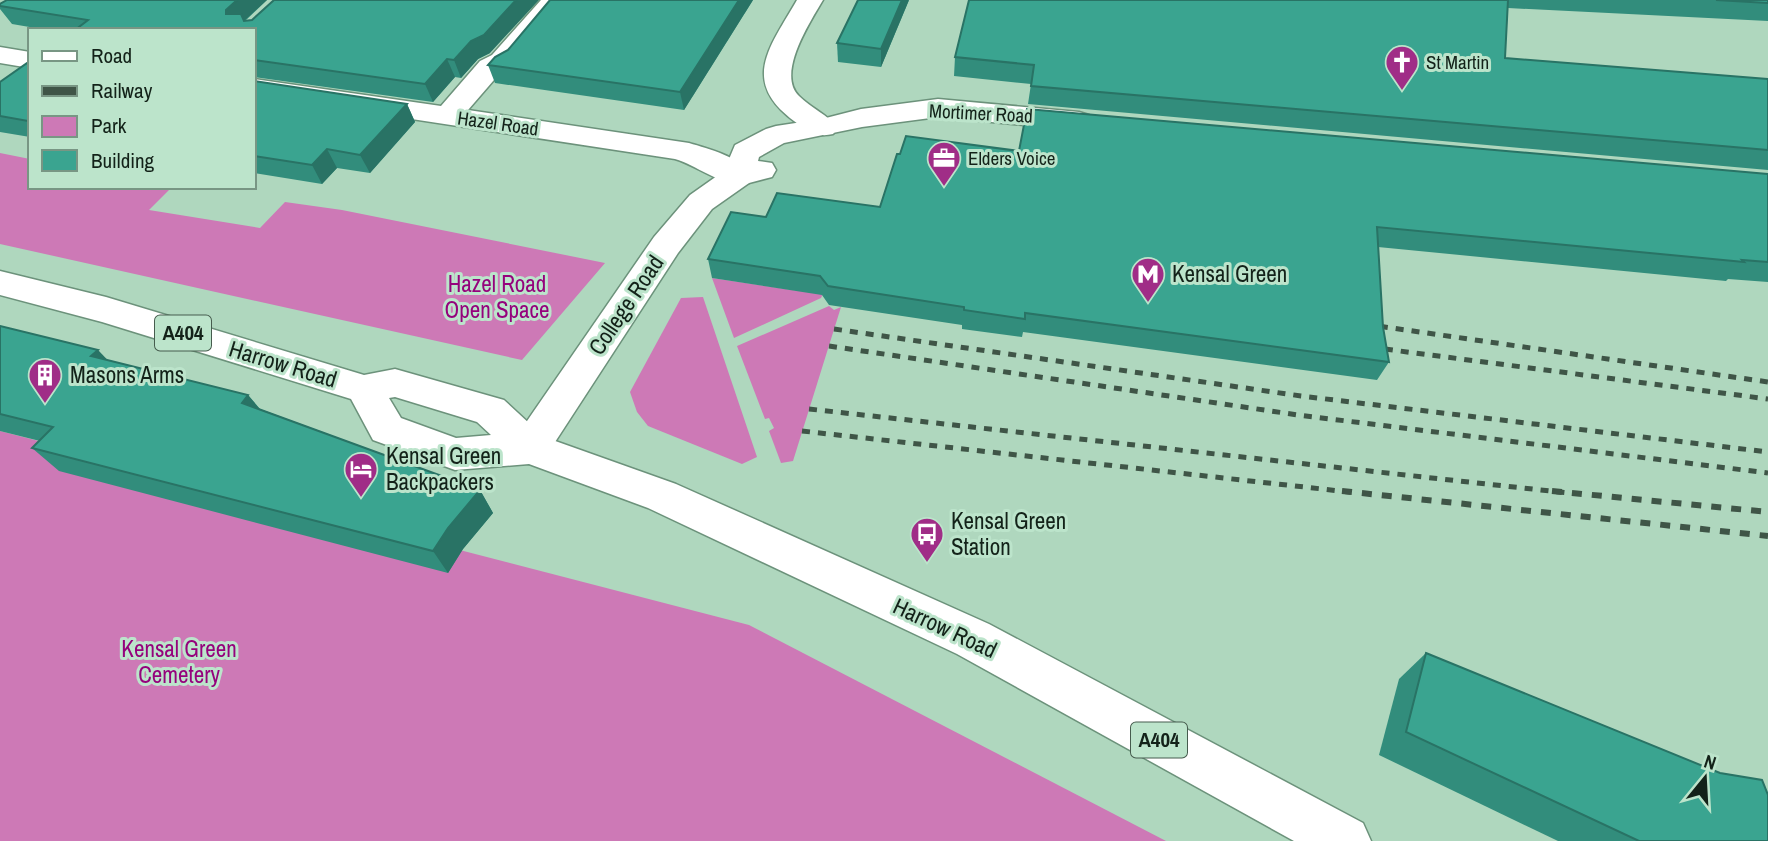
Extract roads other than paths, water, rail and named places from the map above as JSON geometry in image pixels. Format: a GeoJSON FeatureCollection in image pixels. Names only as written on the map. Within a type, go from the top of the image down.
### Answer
{"type":"FeatureCollection","features":[{"type":"Feature","properties":{"kind":"main road"},"geometry":{"type":"LineString","coordinates":[[448,116],[490,67],[502,61],[555,0]]}},
{"type":"Feature","properties":{"kind":"main road"},"geometry":{"type":"LineString","coordinates":[[810,0],[785,49],[777,70],[777,83],[780,93],[823,128]]}},
{"type":"Feature","properties":{"kind":"main road"},"geometry":{"type":"LineString","coordinates":[[0,55],[28,60]]}},
{"type":"Feature","properties":{"kind":"main road","name":"Hazel Road"},"geometry":{"type":"LineString","coordinates":[[256,87],[678,150],[702,157],[738,176]]}},
{"type":"Feature","properties":{"kind":"main road","name":"Mortimer Road"},"geometry":{"type":"LineString","coordinates":[[823,128],[862,118],[938,108],[1105,123]]}},
{"type":"Feature","properties":{"kind":"main road","name":"College Road"},"geometry":{"type":"LineString","coordinates":[[530,448],[666,245],[701,202],[738,176],[779,163],[801,151],[823,128]]}},
{"type":"Feature","properties":{"kind":"main road","name":"Harrow Road"},"geometry":{"type":"LineString","coordinates":[[0,283],[106,310],[364,389],[395,383],[490,411],[530,448],[662,496],[973,639],[1346,841]]}},
{"type":"Feature","properties":{"kind":"main road","name":"Harrow Road"},"geometry":{"type":"LineString","coordinates":[[364,389],[387,429],[455,454],[530,448]]}},
{"type":"Feature","properties":{"kind":"railway"},"geometry":{"type":"LineString","coordinates":[[1364,324],[1768,382]]}},
{"type":"Feature","properties":{"kind":"railway"},"geometry":{"type":"LineString","coordinates":[[834,329],[1301,396],[1768,452]]}},
{"type":"Feature","properties":{"kind":"railway"},"geometry":{"type":"LineString","coordinates":[[829,346],[1298,415],[1768,473]]}},
{"type":"Feature","properties":{"kind":"railway"},"geometry":{"type":"LineString","coordinates":[[1369,347],[1768,399]]}},
{"type":"Feature","properties":{"kind":"railway"},"geometry":{"type":"LineString","coordinates":[[809,409],[1568,493]]}},
{"type":"Feature","properties":{"kind":"railway"},"geometry":{"type":"LineString","coordinates":[[802,431],[1358,493]]}},
{"type":"Feature","properties":{"kind":"railway"},"geometry":{"type":"LineString","coordinates":[[1342,491],[1768,536]]}},
{"type":"Feature","properties":{"kind":"railway"},"geometry":{"type":"LineString","coordinates":[[1552,491],[1768,512]]}},
{"type":"Feature","properties":{"kind":"place","name":"St Martin"},"geometry":{"type":"Point","coordinates":[1402,92]}},
{"type":"Feature","properties":{"kind":"place","name":"Elders Voice"},"geometry":{"type":"Point","coordinates":[944,188]}},
{"type":"Feature","properties":{"kind":"place","name":"Kensal Green"},"geometry":{"type":"Point","coordinates":[1148,304]}},
{"type":"Feature","properties":{"kind":"place","name":"Masons Arms"},"geometry":{"type":"Point","coordinates":[45,405]}},
{"type":"Feature","properties":{"kind":"place","name":"Kensal Green Backpackers"},"geometry":{"type":"Point","coordinates":[361,499]}},
{"type":"Feature","properties":{"kind":"place","name":"Kensal Green Station"},"geometry":{"type":"Point","coordinates":[927,564]}},
{"type":"Feature","properties":{"kind":"park label","name":"Hazel Road Open Space"},"geometry":{"type":"Point","coordinates":[497,297]}},
{"type":"Feature","properties":{"kind":"park label","name":"Kensal Green Cemetery"},"geometry":{"type":"Point","coordinates":[179,662]}}]}
